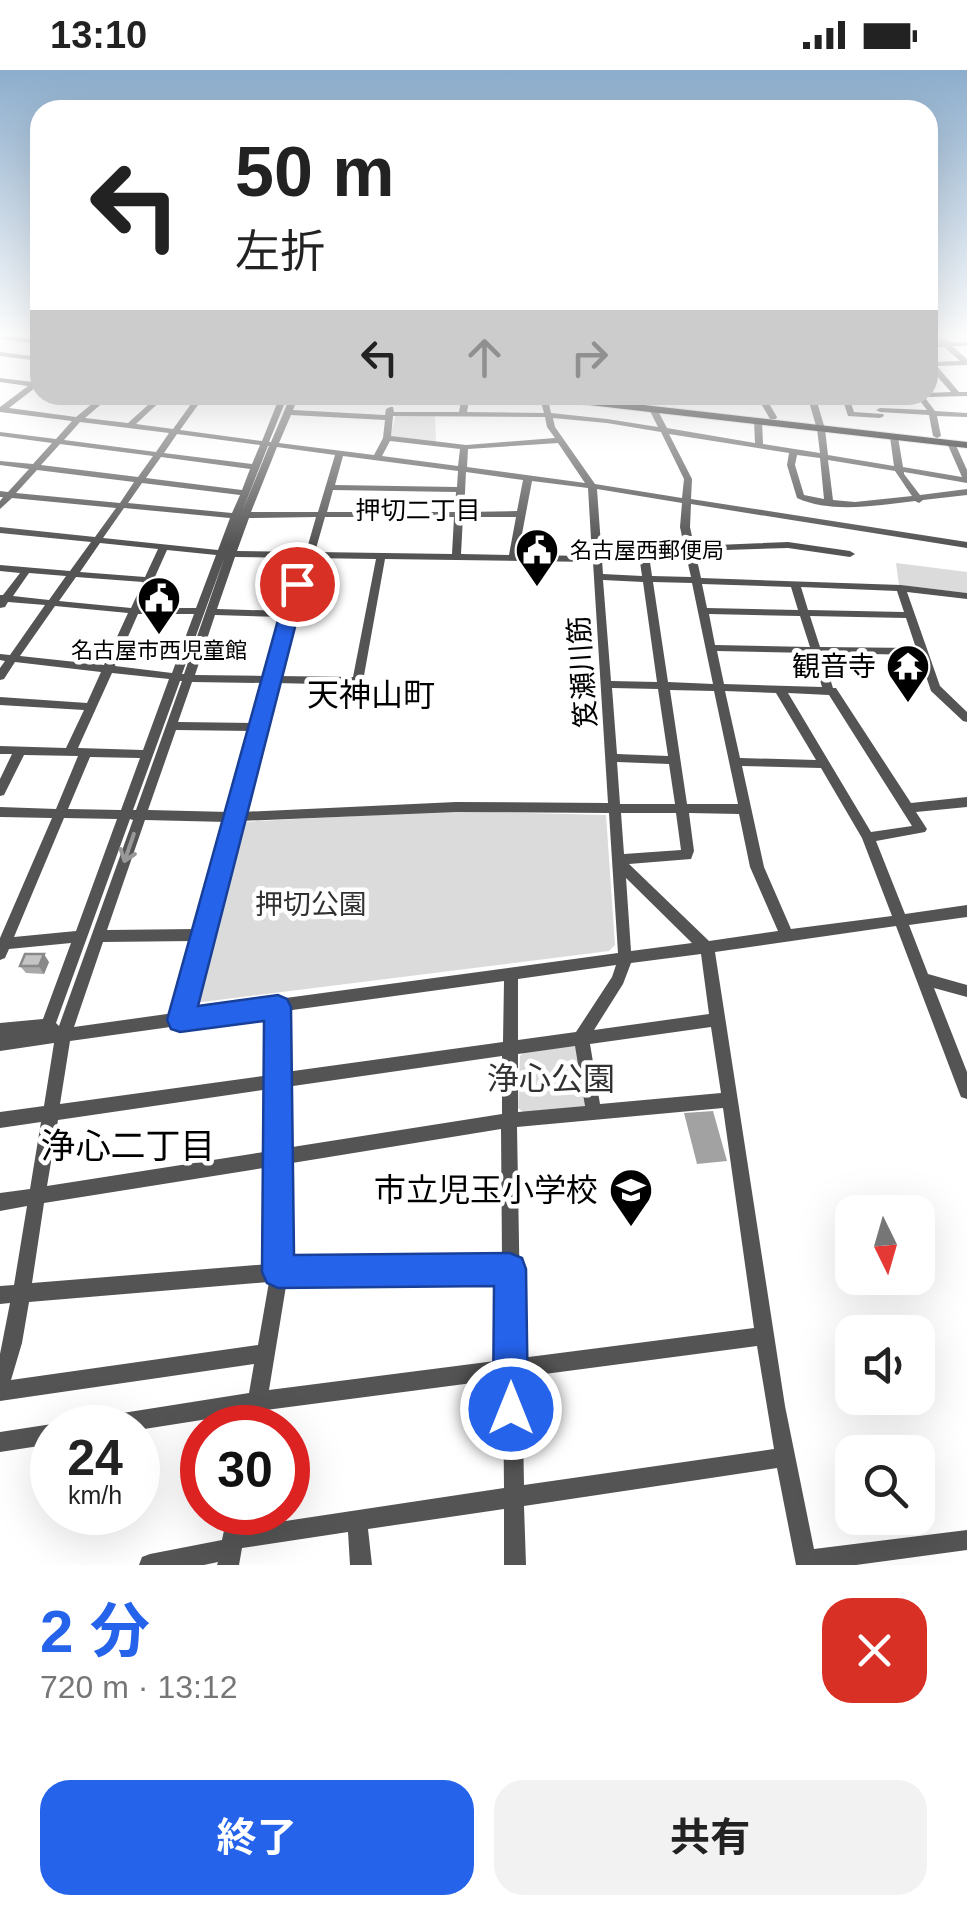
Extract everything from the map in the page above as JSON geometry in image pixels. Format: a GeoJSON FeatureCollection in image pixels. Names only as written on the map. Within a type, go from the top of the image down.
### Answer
{"type":"FeatureCollection","features":[{"type":"Feature","properties":{"kind":"highway"},"geometry":{"type":"LineString","coordinates":[[667,406],[758,422],[819,426],[880,419],[967,442]]}},
{"type":"Feature","properties":{"kind":"highway"},"geometry":{"type":"LineString","coordinates":[[673,406],[950,444],[967,442]]}},
{"type":"Feature","properties":{"kind":"street"},"geometry":{"type":"LineString","coordinates":[[0,506],[5,494],[94,406]]}},
{"type":"Feature","properties":{"kind":"street"},"geometry":{"type":"LineString","coordinates":[[129,427],[152,406]]}},
{"type":"Feature","properties":{"kind":"street"},"geometry":{"type":"LineString","coordinates":[[0,676],[6,658],[75,574],[193,406]]}},
{"type":"Feature","properties":{"kind":"street"},"geometry":{"type":"LineString","coordinates":[[55,1031],[98,936],[148,754],[183,676],[226,553],[285,406]]}},
{"type":"Feature","properties":{"kind":"street"},"geometry":{"type":"LineString","coordinates":[[240,516],[254,466],[288,406]]}},
{"type":"Feature","properties":{"kind":"street"},"geometry":{"type":"LineString","coordinates":[[376,459],[386,438],[390,406]]}},
{"type":"Feature","properties":{"kind":"street"},"geometry":{"type":"LineString","coordinates":[[464,413],[465,406]]}},
{"type":"Feature","properties":{"kind":"street"},"geometry":{"type":"LineString","coordinates":[[546,406],[561,440],[592,486]]}},
{"type":"Feature","properties":{"kind":"street"},"geometry":{"type":"LineString","coordinates":[[652,406],[660,430],[688,479],[686,526],[744,809],[757,867],[787,935]]}},
{"type":"Feature","properties":{"kind":"street"},"geometry":{"type":"LineString","coordinates":[[766,406],[772,418]]}},
{"type":"Feature","properties":{"kind":"street"},"geometry":{"type":"LineString","coordinates":[[814,406],[829,503]]}},
{"type":"Feature","properties":{"kind":"street"},"geometry":{"type":"LineString","coordinates":[[848,406],[851,414],[880,419],[933,413],[967,416]]}},
{"type":"Feature","properties":{"kind":"street"},"geometry":{"type":"LineString","coordinates":[[877,406],[880,419]]}},
{"type":"Feature","properties":{"kind":"street"},"geometry":{"type":"LineString","coordinates":[[927,406],[933,413],[936,436]]}},
{"type":"Feature","properties":{"kind":"street"},"geometry":{"type":"LineString","coordinates":[[0,410],[592,486],[967,545]]}},
{"type":"Feature","properties":{"kind":"street"},"geometry":{"type":"LineString","coordinates":[[287,412],[548,415],[967,479]]}},
{"type":"Feature","properties":{"kind":"street"},"geometry":{"type":"LineString","coordinates":[[758,422],[759,446]]}},
{"type":"Feature","properties":{"kind":"street"},"geometry":{"type":"LineString","coordinates":[[0,434],[254,466]]}},
{"type":"Feature","properties":{"kind":"street"},"geometry":{"type":"LineString","coordinates":[[894,437],[899,469],[919,500]]}},
{"type":"Feature","properties":{"kind":"street"},"geometry":{"type":"LineString","coordinates":[[386,438],[464,447],[561,440]]}},
{"type":"Feature","properties":{"kind":"street"},"geometry":{"type":"LineString","coordinates":[[950,444],[967,479]]}},
{"type":"Feature","properties":{"kind":"street"},"geometry":{"type":"LineString","coordinates":[[456,557],[464,447]]}},
{"type":"Feature","properties":{"kind":"street"},"geometry":{"type":"LineString","coordinates":[[794,451],[791,465],[800,496],[829,503],[919,500],[967,492]]}},
{"type":"Feature","properties":{"kind":"street"},"geometry":{"type":"LineString","coordinates":[[180,1020],[288,614],[339,454]]}},
{"type":"Feature","properties":{"kind":"street"},"geometry":{"type":"LineString","coordinates":[[0,463],[244,493]]}},
{"type":"Feature","properties":{"kind":"street"},"geometry":{"type":"LineString","coordinates":[[513,558],[528,478]]}},
{"type":"Feature","properties":{"kind":"street"},"geometry":{"type":"LineString","coordinates":[[330,486],[461,490]]}},
{"type":"Feature","properties":{"kind":"street","name":"笈瀬川筋"},"geometry":{"type":"LineString","coordinates":[[592,486],[625,960]]}},
{"type":"Feature","properties":{"kind":"street"},"geometry":{"type":"LineString","coordinates":[[5,494],[240,516],[522,514]]}},
{"type":"Feature","properties":{"kind":"street"},"geometry":{"type":"LineString","coordinates":[[0,530],[226,553],[597,559]]}},
{"type":"Feature","properties":{"kind":"street"},"geometry":{"type":"LineString","coordinates":[[618,861],[686,855],[644,556],[648,550],[794,545],[850,554]]}},
{"type":"Feature","properties":{"kind":"street"},"geometry":{"type":"LineString","coordinates":[[2,947],[60,812],[91,707],[164,547]]}},
{"type":"Feature","properties":{"kind":"street"},"geometry":{"type":"LineString","coordinates":[[6,658],[183,676],[358,681],[381,556]]}},
{"type":"Feature","properties":{"kind":"street"},"geometry":{"type":"LineString","coordinates":[[0,568],[149,580]]}},
{"type":"Feature","properties":{"kind":"street"},"geometry":{"type":"LineString","coordinates":[[2,601],[27,570]]}},
{"type":"Feature","properties":{"kind":"street"},"geometry":{"type":"LineString","coordinates":[[598,577],[901,588],[967,596]]}},
{"type":"Feature","properties":{"kind":"street"},"geometry":{"type":"LineString","coordinates":[[795,583],[828,689]]}},
{"type":"Feature","properties":{"kind":"street"},"geometry":{"type":"LineString","coordinates":[[901,588],[935,688],[967,718]]}},
{"type":"Feature","properties":{"kind":"street"},"geometry":{"type":"LineString","coordinates":[[2,601],[135,611],[288,614]]}},
{"type":"Feature","properties":{"kind":"street"},"geometry":{"type":"LineString","coordinates":[[703,611],[910,616]]}},
{"type":"Feature","properties":{"kind":"street"},"geometry":{"type":"LineString","coordinates":[[711,648],[924,652]]}},
{"type":"Feature","properties":{"kind":"street"},"geometry":{"type":"LineString","coordinates":[[183,676],[171,726],[81,936],[55,1031],[48,1113],[22,1292],[6,1344],[0,1388],[266,1353]]}},
{"type":"Feature","properties":{"kind":"street"},"geometry":{"type":"LineString","coordinates":[[606,684],[828,689],[836,694],[921,829],[868,837]]}},
{"type":"Feature","properties":{"kind":"street"},"geometry":{"type":"LineString","coordinates":[[779,688],[868,837],[904,920],[967,1092]]}},
{"type":"Feature","properties":{"kind":"street"},"geometry":{"type":"LineString","coordinates":[[0,701],[91,707]]}},
{"type":"Feature","properties":{"kind":"street"},"geometry":{"type":"LineString","coordinates":[[171,726],[257,727]]}},
{"type":"Feature","properties":{"kind":"street"},"geometry":{"type":"LineString","coordinates":[[0,750],[148,754]]}},
{"type":"Feature","properties":{"kind":"street"},"geometry":{"type":"LineString","coordinates":[[0,792],[20,750]]}},
{"type":"Feature","properties":{"kind":"street"},"geometry":{"type":"LineString","coordinates":[[611,758],[674,760]]}},
{"type":"Feature","properties":{"kind":"street"},"geometry":{"type":"LineString","coordinates":[[735,762],[826,764]]}},
{"type":"Feature","properties":{"kind":"street"},"geometry":{"type":"LineString","coordinates":[[908,808],[967,802]]}},
{"type":"Feature","properties":{"kind":"street"},"geometry":{"type":"LineString","coordinates":[[0,812],[234,817],[456,808],[744,809]]}},
{"type":"Feature","properties":{"kind":"street"},"geometry":{"type":"LineString","coordinates":[[618,861],[706,948],[784,1457],[807,1563],[967,1540]]}},
{"type":"Feature","properties":{"kind":"street"},"geometry":{"type":"LineString","coordinates":[[620,888],[646,888]]}},
{"type":"Feature","properties":{"kind":"street"},"geometry":{"type":"LineString","coordinates":[[0,1030],[55,1031],[180,1020],[964,914]]}},
{"type":"Feature","properties":{"kind":"street"},"geometry":{"type":"LineString","coordinates":[[98,936],[203,935]]}},
{"type":"Feature","properties":{"kind":"street"},"geometry":{"type":"LineString","coordinates":[[2,947],[81,936]]}},
{"type":"Feature","properties":{"kind":"street"},"geometry":{"type":"LineString","coordinates":[[594,1113],[580,1037],[618,980],[625,960]]}},
{"type":"Feature","properties":{"kind":"street"},"geometry":{"type":"LineString","coordinates":[[511,975],[515,1565]]}},
{"type":"Feature","properties":{"kind":"street"},"geometry":{"type":"LineString","coordinates":[[927,980],[967,990]]}},
{"type":"Feature","properties":{"kind":"street"},"geometry":{"type":"LineString","coordinates":[[257,1405],[278,1272],[278,1007]]}},
{"type":"Feature","properties":{"kind":"street"},"geometry":{"type":"LineString","coordinates":[[0,1120],[718,1019]]}},
{"type":"Feature","properties":{"kind":"street"},"geometry":{"type":"LineString","coordinates":[[0,1044],[55,1031]]}},
{"type":"Feature","properties":{"kind":"street"},"geometry":{"type":"LineString","coordinates":[[0,1202],[510,1120],[729,1100]]}},
{"type":"Feature","properties":{"kind":"street"},"geometry":{"type":"LineString","coordinates":[[0,1296],[278,1272],[510,1269]]}},
{"type":"Feature","properties":{"kind":"street"},"geometry":{"type":"LineString","coordinates":[[160,1417],[766,1336]]}},
{"type":"Feature","properties":{"kind":"street"},"geometry":{"type":"LineString","coordinates":[[0,1442],[30,1437]]}},
{"type":"Feature","properties":{"kind":"street"},"geometry":{"type":"LineString","coordinates":[[150,1565],[231,1551],[357,1521],[784,1457]]}},
{"type":"Feature","properties":{"kind":"street"},"geometry":{"type":"LineString","coordinates":[[357,1521],[361,1565]]}},
{"type":"Feature","properties":{"kind":"green space"},"geometry":{"type":"Polygon","coordinates":[[[396,415],[435,415],[436,442],[390,436],[396,415]]]}},
{"type":"Feature","properties":{"kind":"green space"},"geometry":{"type":"Polygon","coordinates":[[[896,563],[967,572],[967,593],[899,585],[896,563]]]}},
{"type":"Feature","properties":{"kind":"green space","name":"押切公園"},"geometry":{"type":"Polygon","coordinates":[[[456,811],[606,815],[615,945],[609,951],[194,1003],[240,822],[456,811]]]}},
{"type":"Feature","properties":{"kind":"green space","name":"浄心公園"},"geometry":{"type":"Polygon","coordinates":[[[570,1044],[578,1048],[587,1102],[582,1109],[526,1114],[518,1108],[520,1056],[527,1049],[570,1044]]]}},
{"type":"Feature","properties":{"kind":"shaded area"},"geometry":{"type":"Polygon","coordinates":[[[713,1111],[727,1161],[697,1164],[684,1113],[713,1111]]]}},
{"type":"Feature","properties":{"kind":"building"},"geometry":{"type":"Polygon","coordinates":[[[25,954],[44,954],[39,966],[20,966],[25,954]]]}},
{"type":"Feature","properties":{"kind":"place","name":"名古屋西郵便局"},"geometry":{"type":"Point","coordinates":[537,588]}},
{"type":"Feature","properties":{"kind":"place","name":"名古屋市西児童館"},"geometry":{"type":"Point","coordinates":[159,636]}},
{"type":"Feature","properties":{"kind":"place","name":"観音寺"},"geometry":{"type":"Point","coordinates":[908,704]}},
{"type":"Feature","properties":{"kind":"place","name":"市立児玉小学校"},"geometry":{"type":"Point","coordinates":[631,1228]}},
{"type":"Feature","properties":{"kind":"district","name":"押切二丁目"},"geometry":{"type":"Point","coordinates":[418,510]}},
{"type":"Feature","properties":{"kind":"district","name":"天神山町"},"geometry":{"type":"Point","coordinates":[371,695]}},
{"type":"Feature","properties":{"kind":"district","name":"浄心二丁目"},"geometry":{"type":"Point","coordinates":[128,1146]}},
{"type":"Feature","properties":{"kind":"route"},"geometry":{"type":"LineString","coordinates":[[297,584],[180,1020],[278,1007],[278,1272],[510,1269],[511,1409]]}}]}
